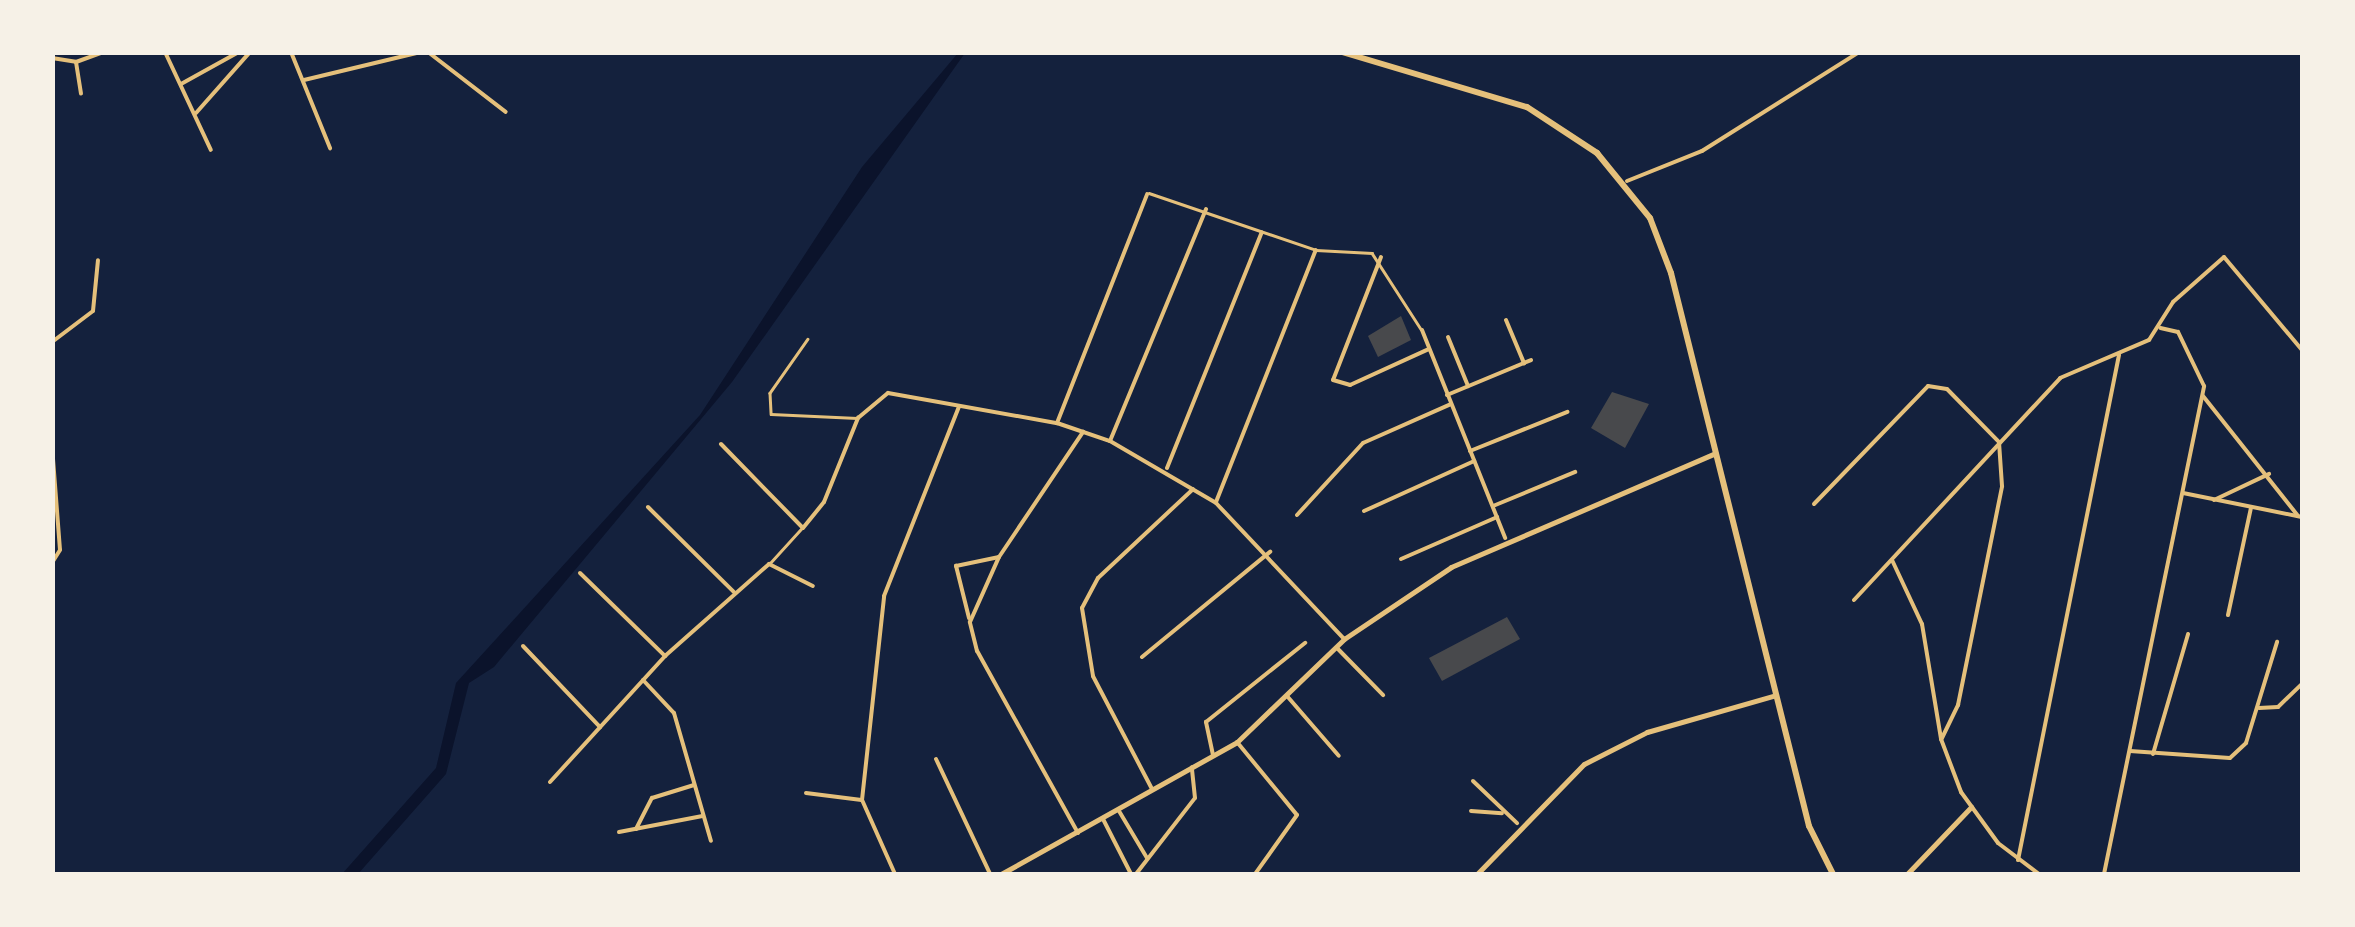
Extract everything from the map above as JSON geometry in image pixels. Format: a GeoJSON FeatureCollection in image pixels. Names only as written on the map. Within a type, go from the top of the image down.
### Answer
{"type":"FeatureCollection","features":[{"type":"Feature","properties":{"kind":"main road"},"geometry":{"type":"LineString","coordinates":[[1342,52],[1514,100],[1627,180],[1672,273],[1809,826],[1832,874]]}},
{"type":"Feature","properties":{"kind":"street"},"geometry":{"type":"LineString","coordinates":[[52,58],[76,62],[111,52]]}},
{"type":"Feature","properties":{"kind":"street"},"geometry":{"type":"LineString","coordinates":[[165,52],[211,150]]}},
{"type":"Feature","properties":{"kind":"street"},"geometry":{"type":"LineString","coordinates":[[181,84],[239,52]]}},
{"type":"Feature","properties":{"kind":"street"},"geometry":{"type":"LineString","coordinates":[[196,113],[250,52]]}},
{"type":"Feature","properties":{"kind":"street"},"geometry":{"type":"LineString","coordinates":[[291,52],[330,148]]}},
{"type":"Feature","properties":{"kind":"street"},"geometry":{"type":"LineString","coordinates":[[304,80],[421,52]]}},
{"type":"Feature","properties":{"kind":"street"},"geometry":{"type":"LineString","coordinates":[[428,52],[506,112]]}},
{"type":"Feature","properties":{"kind":"street"},"geometry":{"type":"LineString","coordinates":[[1627,180],[1702,151],[1859,52]]}},
{"type":"Feature","properties":{"kind":"street"},"geometry":{"type":"LineString","coordinates":[[76,62],[81,94]]}},
{"type":"Feature","properties":{"kind":"street"},"geometry":{"type":"LineString","coordinates":[[1057,423],[1147,194]]}},
{"type":"Feature","properties":{"kind":"street"},"geometry":{"type":"LineString","coordinates":[[1110,441],[1206,209]]}},
{"type":"Feature","properties":{"kind":"street"},"geometry":{"type":"LineString","coordinates":[[1166,470],[1262,232]]}},
{"type":"Feature","properties":{"kind":"street"},"geometry":{"type":"LineString","coordinates":[[1216,503],[1316,250]]}},
{"type":"Feature","properties":{"kind":"street"},"geometry":{"type":"LineString","coordinates":[[1854,600],[2060,378],[2119,356],[2160,328],[2191,283],[2232,257],[2302,350]]}},
{"type":"Feature","properties":{"kind":"street"},"geometry":{"type":"LineString","coordinates":[[1381,258],[1334,372],[1339,384],[1429,349]]}},
{"type":"Feature","properties":{"kind":"street"},"geometry":{"type":"LineString","coordinates":[[52,342],[92,311],[98,260]]}},
{"type":"Feature","properties":{"kind":"street"},"geometry":{"type":"LineString","coordinates":[[1447,395],[1528,362],[1506,320]]}},
{"type":"Feature","properties":{"kind":"street"},"geometry":{"type":"LineString","coordinates":[[2160,328],[2178,332],[2203,396],[2300,517]]}},
{"type":"Feature","properties":{"kind":"street"},"geometry":{"type":"LineString","coordinates":[[1422,330],[1506,538]]}},
{"type":"Feature","properties":{"kind":"street"},"geometry":{"type":"LineString","coordinates":[[1448,337],[1468,386]]}},
{"type":"Feature","properties":{"kind":"street"},"geometry":{"type":"LineString","coordinates":[[2018,860],[2119,356]]}},
{"type":"Feature","properties":{"kind":"street"},"geometry":{"type":"LineString","coordinates":[[1814,504],[1928,386],[1947,389],[1999,442],[2002,486],[1958,706],[1942,739]]}},
{"type":"Feature","properties":{"kind":"street"},"geometry":{"type":"LineString","coordinates":[[721,444],[803,528],[824,502],[858,418],[900,390],[959,407],[1057,423],[1110,441],[1166,470],[1216,503],[1270,552],[1344,639]]}},
{"type":"Feature","properties":{"kind":"street"},"geometry":{"type":"LineString","coordinates":[[2104,874],[2203,396]]}},
{"type":"Feature","properties":{"kind":"street"},"geometry":{"type":"LineString","coordinates":[[1298,515],[1363,443],[1451,404]]}},
{"type":"Feature","properties":{"kind":"street"},"geometry":{"type":"LineString","coordinates":[[895,874],[862,800],[884,596],[959,407]]}},
{"type":"Feature","properties":{"kind":"street"},"geometry":{"type":"LineString","coordinates":[[1470,451],[1567,412]]}},
{"type":"Feature","properties":{"kind":"street"},"geometry":{"type":"LineString","coordinates":[[970,622],[999,557],[1082,432]]}},
{"type":"Feature","properties":{"kind":"street"},"geometry":{"type":"LineString","coordinates":[[52,446],[60,550],[52,563]]}},
{"type":"Feature","properties":{"kind":"street"},"geometry":{"type":"LineString","coordinates":[[1002,874],[1237,742],[1344,639],[1506,538],[1714,454]]}},
{"type":"Feature","properties":{"kind":"street"},"geometry":{"type":"LineString","coordinates":[[1364,510],[1474,461]]}},
{"type":"Feature","properties":{"kind":"street"},"geometry":{"type":"LineString","coordinates":[[1492,506],[1575,472]]}},
{"type":"Feature","properties":{"kind":"street"},"geometry":{"type":"LineString","coordinates":[[2214,500],[2269,474]]}},
{"type":"Feature","properties":{"kind":"street"},"geometry":{"type":"LineString","coordinates":[[1152,790],[1093,676],[1082,608],[1098,578],[1193,488]]}},
{"type":"Feature","properties":{"kind":"street"},"geometry":{"type":"LineString","coordinates":[[2183,493],[2300,517]]}},
{"type":"Feature","properties":{"kind":"street"},"geometry":{"type":"LineString","coordinates":[[648,507],[734,592]]}},
{"type":"Feature","properties":{"kind":"street"},"geometry":{"type":"LineString","coordinates":[[2228,616],[2251,507]]}},
{"type":"Feature","properties":{"kind":"street"},"geometry":{"type":"LineString","coordinates":[[1401,559],[1497,517]]}},
{"type":"Feature","properties":{"kind":"street"},"geometry":{"type":"LineString","coordinates":[[1142,657],[1270,552]]}},
{"type":"Feature","properties":{"kind":"street"},"geometry":{"type":"LineString","coordinates":[[999,557],[956,566],[977,651],[1078,833]]}},
{"type":"Feature","properties":{"kind":"street"},"geometry":{"type":"LineString","coordinates":[[1892,560],[1922,624],[1942,739],[1970,807],[2018,860],[2039,874]]}},
{"type":"Feature","properties":{"kind":"street"},"geometry":{"type":"LineString","coordinates":[[550,782],[665,656],[769,564],[814,586]]}},
{"type":"Feature","properties":{"kind":"street"},"geometry":{"type":"LineString","coordinates":[[580,572],[665,656]]}},
{"type":"Feature","properties":{"kind":"street"},"geometry":{"type":"LineString","coordinates":[[2153,754],[2188,634]]}},
{"type":"Feature","properties":{"kind":"street"},"geometry":{"type":"LineString","coordinates":[[2130,751],[2230,758],[2259,708],[2277,642]]}},
{"type":"Feature","properties":{"kind":"street"},"geometry":{"type":"LineString","coordinates":[[1213,755],[1206,722],[1305,644]]}},
{"type":"Feature","properties":{"kind":"street"},"geometry":{"type":"LineString","coordinates":[[523,646],[600,727]]}},
{"type":"Feature","properties":{"kind":"street"},"geometry":{"type":"LineString","coordinates":[[1336,648],[1382,695]]}},
{"type":"Feature","properties":{"kind":"street"},"geometry":{"type":"LineString","coordinates":[[642,680],[674,713],[711,841]]}},
{"type":"Feature","properties":{"kind":"street"},"geometry":{"type":"LineString","coordinates":[[2259,708],[2284,704],[2302,684]]}},
{"type":"Feature","properties":{"kind":"street"},"geometry":{"type":"LineString","coordinates":[[1476,874],[1517,824],[1614,746],[1776,695]]}},
{"type":"Feature","properties":{"kind":"street"},"geometry":{"type":"LineString","coordinates":[[1287,696],[1339,756]]}},
{"type":"Feature","properties":{"kind":"street"},"geometry":{"type":"LineString","coordinates":[[1237,742],[1297,815],[1255,874]]}},
{"type":"Feature","properties":{"kind":"street"},"geometry":{"type":"LineString","coordinates":[[936,759],[990,874]]}},
{"type":"Feature","properties":{"kind":"street"},"geometry":{"type":"LineString","coordinates":[[1103,819],[1134,874],[1196,798],[1192,767]]}},
{"type":"Feature","properties":{"kind":"street"},"geometry":{"type":"LineString","coordinates":[[1473,781],[1517,824]]}},
{"type":"Feature","properties":{"kind":"street"},"geometry":{"type":"LineString","coordinates":[[636,829],[652,798],[695,784]]}},
{"type":"Feature","properties":{"kind":"street"},"geometry":{"type":"LineString","coordinates":[[806,793],[862,800]]}},
{"type":"Feature","properties":{"kind":"street"},"geometry":{"type":"LineString","coordinates":[[1907,874],[1970,807]]}},
{"type":"Feature","properties":{"kind":"street"},"geometry":{"type":"LineString","coordinates":[[1120,810],[1148,860]]}},
{"type":"Feature","properties":{"kind":"street"},"geometry":{"type":"LineString","coordinates":[[1471,811],[1507,814]]}},
{"type":"Feature","properties":{"kind":"street"},"geometry":{"type":"LineString","coordinates":[[618,832],[703,816]]}},
{"type":"Feature","properties":{"kind":"street"},"geometry":{"type":"LineString","coordinates":[[1018,867],[1024,874]]}},
{"type":"Feature","properties":{"kind":"lane"},"geometry":{"type":"LineString","coordinates":[[1147,194],[1206,209],[1316,250],[1381,258],[1422,330]]}},
{"type":"Feature","properties":{"kind":"lane"},"geometry":{"type":"LineString","coordinates":[[808,339],[770,393],[770,414],[858,418]]}},
{"type":"Feature","properties":{"kind":"lane"},"geometry":{"type":"LineString","coordinates":[[769,564],[803,528]]}},
{"type":"Feature","properties":{"kind":"water"},"geometry":{"type":"Polygon","coordinates":[[[958,53],[965,53],[732,382],[494,667],[469,683],[446,774],[358,874],[342,874],[436,768],[456,683],[700,415],[862,167],[958,53]]]}},
{"type":"Feature","properties":{"kind":"building"},"geometry":{"type":"Polygon","coordinates":[[[1401,316],[1411,340],[1378,357],[1368,336],[1401,316]]]}},
{"type":"Feature","properties":{"kind":"building"},"geometry":{"type":"Polygon","coordinates":[[[1612,392],[1649,404],[1625,448],[1591,428],[1612,392]]]}},
{"type":"Feature","properties":{"kind":"building"},"geometry":{"type":"Polygon","coordinates":[[[1507,617],[1520,639],[1442,681],[1429,658],[1507,617]]]}}]}
